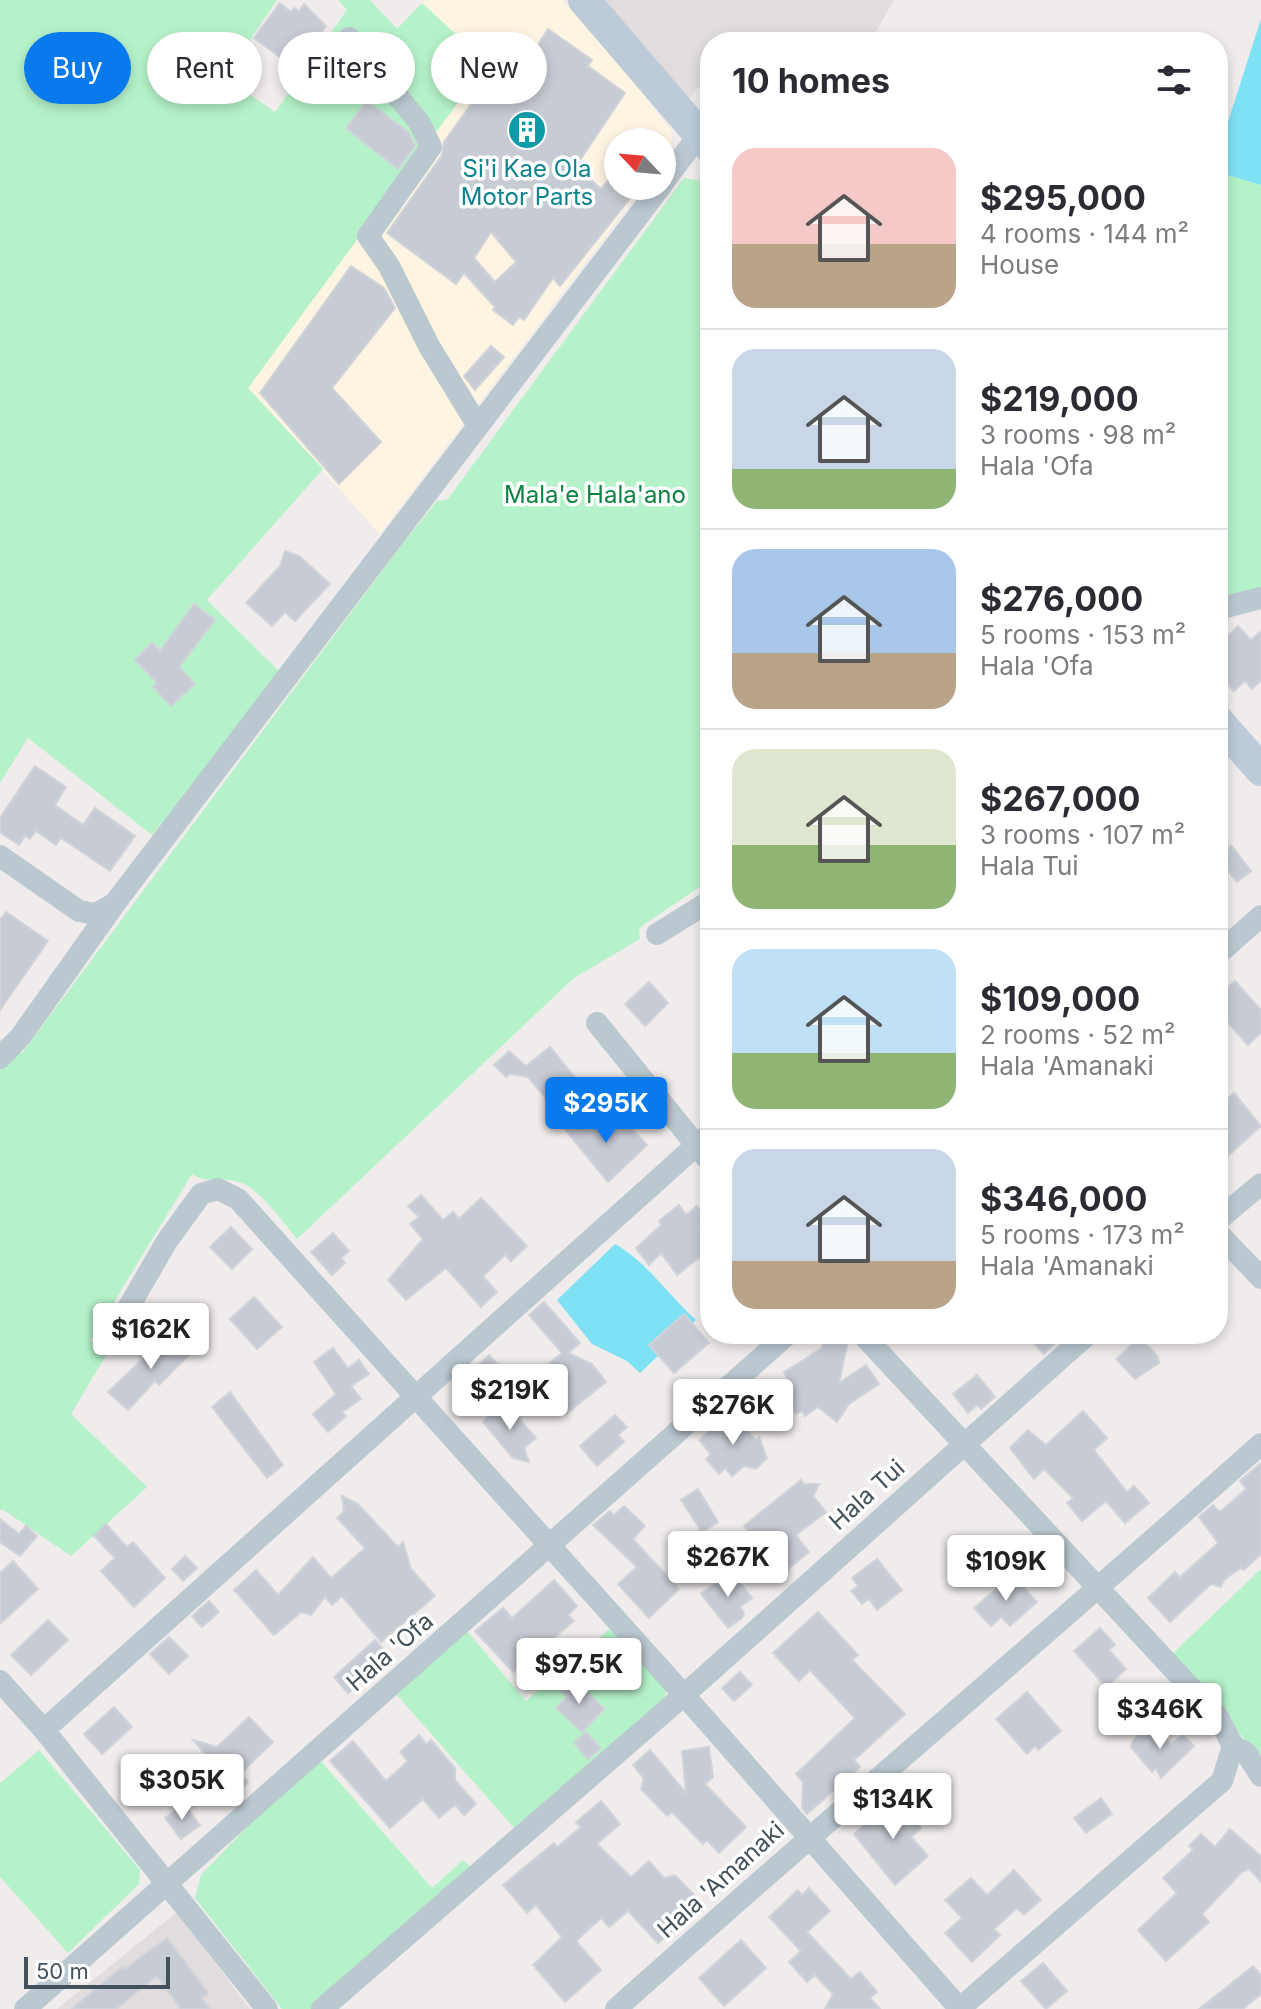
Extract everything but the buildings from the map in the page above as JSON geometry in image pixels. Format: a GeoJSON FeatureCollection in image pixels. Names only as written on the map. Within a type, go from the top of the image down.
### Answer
{"type":"FeatureCollection","features":[{"type":"Feature","properties":{"kind":"street"},"geometry":{"type":"LineString","coordinates":[[584,0],[700,135]]}},
{"type":"Feature","properties":{"kind":"street"},"geometry":{"type":"LineString","coordinates":[[404,104],[419,122],[431,147],[368,236],[389,266],[429,346],[478,426]]}},
{"type":"Feature","properties":{"kind":"street"},"geometry":{"type":"LineString","coordinates":[[676,170],[700,146]]}},
{"type":"Feature","properties":{"kind":"street"},"geometry":{"type":"LineString","coordinates":[[0,1058],[21,1036],[115,903],[650,200]]}},
{"type":"Feature","properties":{"kind":"street"},"geometry":{"type":"LineString","coordinates":[[1228,606],[1261,598]]}},
{"type":"Feature","properties":{"kind":"street"},"geometry":{"type":"LineString","coordinates":[[1228,732],[1261,770]]}},
{"type":"Feature","properties":{"kind":"street"},"geometry":{"type":"LineString","coordinates":[[0,856],[79,911],[96,914],[115,903]]}},
{"type":"Feature","properties":{"kind":"street"},"geometry":{"type":"LineString","coordinates":[[657,934],[700,907]]}},
{"type":"Feature","properties":{"kind":"street"},"geometry":{"type":"LineString","coordinates":[[1228,945],[1261,916]]}},
{"type":"Feature","properties":{"kind":"street"},"geometry":{"type":"LineString","coordinates":[[597,1023],[700,1141]]}},
{"type":"Feature","properties":{"kind":"street"},"geometry":{"type":"LineString","coordinates":[[44,1730],[415,1398],[700,1151]]}},
{"type":"Feature","properties":{"kind":"street"},"geometry":{"type":"LineString","coordinates":[[1228,1212],[1261,1184]]}},
{"type":"Feature","properties":{"kind":"street"},"geometry":{"type":"LineString","coordinates":[[109,1341],[167,1241],[201,1194],[218,1189],[238,1199],[684,1695],[959,2009],[1222,1781],[1233,1746]]}},
{"type":"Feature","properties":{"kind":"street"},"geometry":{"type":"LineString","coordinates":[[1228,1243],[1261,1278]]}},
{"type":"Feature","properties":{"kind":"street","name":"Hala 'Ofa"},"geometry":{"type":"LineString","coordinates":[[25,2009],[777,1344]]}},
{"type":"Feature","properties":{"kind":"street"},"geometry":{"type":"LineString","coordinates":[[871,1344],[1218,1717],[1233,1746],[1246,1753],[1261,1776]]}},
{"type":"Feature","properties":{"kind":"street","name":"Hala Tui"},"geometry":{"type":"LineString","coordinates":[[322,2009],[684,1695],[1077,1344]]}},
{"type":"Feature","properties":{"kind":"street","name":"Hala 'Amanaki"},"geometry":{"type":"LineString","coordinates":[[616,2009],[808,1837],[1100,1588],[1261,1444]]}},
{"type":"Feature","properties":{"kind":"street"},"geometry":{"type":"LineString","coordinates":[[0,1681],[44,1730],[267,2009]]}},
{"type":"Feature","properties":{"kind":"shaded area"},"geometry":{"type":"Polygon","coordinates":[[[425,0],[562,0],[616,59],[669,128],[604,128],[604,200],[632,200],[380,534],[248,388],[456,104],[547,104],[547,32],[453,32],[422,3],[425,0]]]}},
{"type":"Feature","properties":{"kind":"shaded area"},"geometry":{"type":"Polygon","coordinates":[[[599,0],[894,0],[876,32],[700,32],[700,85],[685,104],[599,0]]]}},
{"type":"Feature","properties":{"kind":"shaded area"},"geometry":{"type":"Polygon","coordinates":[[[177,1912],[250,2009],[57,2009],[177,1912]]]}},
{"type":"Feature","properties":{"kind":"green space"},"geometry":{"type":"Polygon","coordinates":[[[0,0],[277,0],[255,32],[147,32],[147,104],[262,103],[275,112],[281,104],[415,104],[415,32],[331,32],[347,10],[338,0],[370,0],[397,29],[422,3],[453,32],[431,32],[431,104],[457,104],[248,388],[323,469],[207,600],[283,675],[152,835],[28,738],[0,783],[0,0]]]}},
{"type":"Feature","properties":{"kind":"green space"},"geometry":{"type":"Polygon","coordinates":[[[1228,175],[1261,185],[1261,588],[1228,599],[1228,175]]]}},
{"type":"Feature","properties":{"kind":"green space","name":"Mala'e Hala'ano"},"geometry":{"type":"Polygon","coordinates":[[[684,178],[700,181],[700,887],[639,928],[640,939],[574,978],[297,1239],[249,1187],[236,1181],[204,1179],[192,1174],[90,1341],[108,1352],[71,1414],[147,1487],[71,1556],[2,1509],[0,1511],[0,1039],[22,1053],[437,501],[447,500],[668,200],[676,200],[676,189],[684,178]]]}},
{"type":"Feature","properties":{"kind":"green space"},"geometry":{"type":"Polygon","coordinates":[[[1261,1569],[1261,1758],[1171,1655],[1261,1569]]]}},
{"type":"Feature","properties":{"kind":"green space"},"geometry":{"type":"Polygon","coordinates":[[[612,1627],[666,1689],[665,1701],[517,1831],[395,1693],[466,1630],[526,1701],[612,1627]]]}},
{"type":"Feature","properties":{"kind":"green space"},"geometry":{"type":"Polygon","coordinates":[[[39,1750],[140,1870],[139,1884],[68,1953],[0,1877],[0,1783],[39,1750]]]}},
{"type":"Feature","properties":{"kind":"green space"},"geometry":{"type":"Polygon","coordinates":[[[319,1759],[432,1888],[463,1860],[486,1881],[338,2009],[282,2009],[195,1898],[201,1875],[270,1803],[319,1759]]]}},
{"type":"Feature","properties":{"kind":"water"},"geometry":{"type":"Polygon","coordinates":[[[1261,19],[1261,185],[1228,175],[1228,122],[1261,19]]]}},
{"type":"Feature","properties":{"kind":"water"},"geometry":{"type":"Polygon","coordinates":[[[615,1244],[648,1270],[696,1320],[640,1373],[627,1361],[592,1344],[557,1300],[615,1244]]]}},
{"type":"Feature","properties":{"kind":"place","name":"Si'i Kae Ola Motor Parts"},"geometry":{"type":"Point","coordinates":[527,130]}}]}
